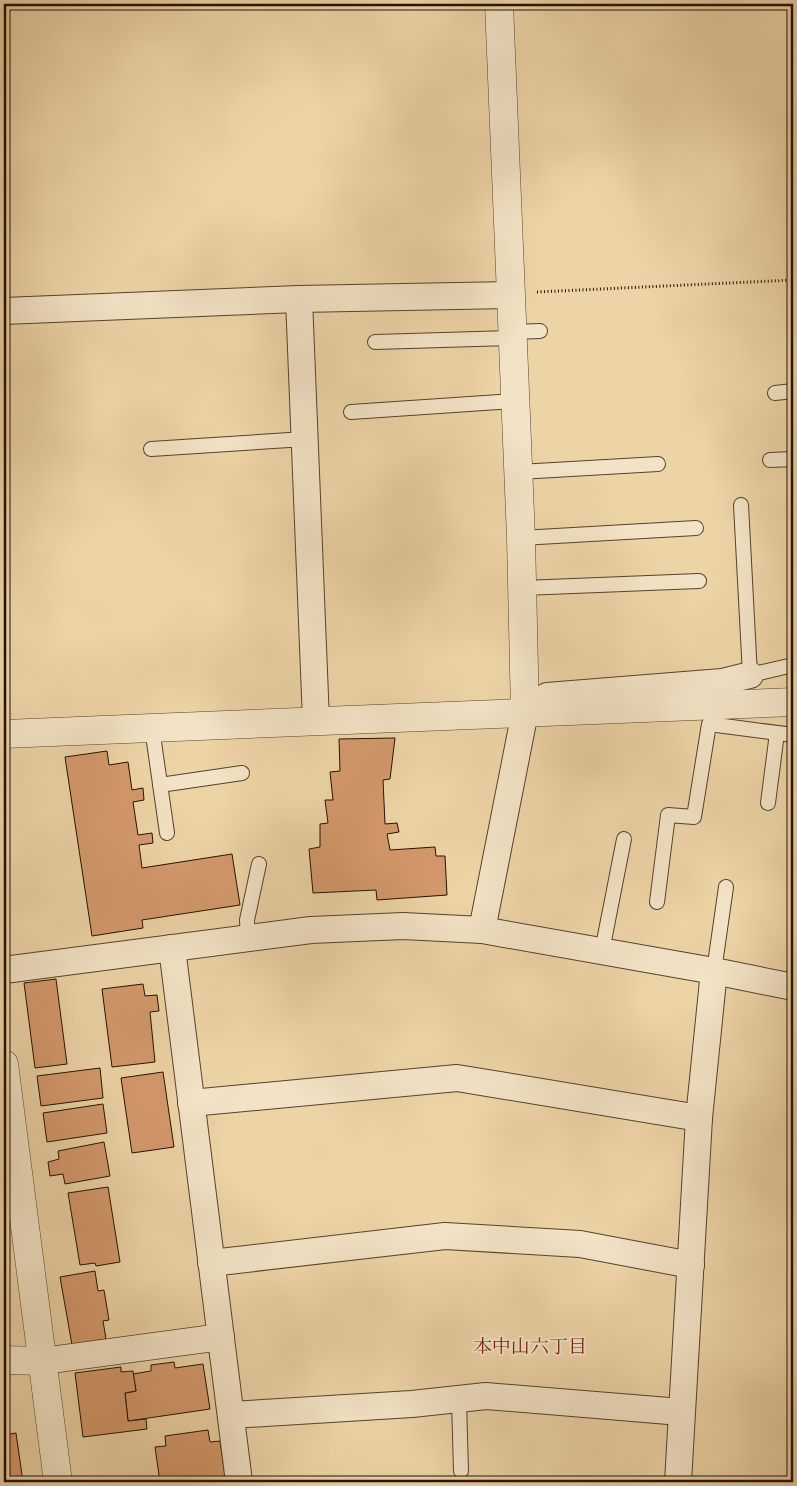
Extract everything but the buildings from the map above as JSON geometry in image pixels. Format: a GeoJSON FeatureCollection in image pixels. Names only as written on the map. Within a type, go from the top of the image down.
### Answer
{"type":"FeatureCollection","features":[{"type":"Feature","properties":{"kind":"street"},"geometry":{"type":"LineString","coordinates":[[482,930],[525,712],[519,472],[513,335],[523,294],[499,4]]}},
{"type":"Feature","properties":{"kind":"street"},"geometry":{"type":"LineString","coordinates":[[4,311],[299,299],[523,294]]}},
{"type":"Feature","properties":{"kind":"street"},"geometry":{"type":"LineString","coordinates":[[299,299],[316,722]]}},
{"type":"Feature","properties":{"kind":"street"},"geometry":{"type":"LineString","coordinates":[[525,712],[547,696],[722,682],[750,675]]}},
{"type":"Feature","properties":{"kind":"street"},"geometry":{"type":"LineString","coordinates":[[4,734],[793,702]]}},
{"type":"Feature","properties":{"kind":"street"},"geometry":{"type":"LineString","coordinates":[[4,970],[311,930],[403,926],[482,930],[714,971],[793,988]]}},
{"type":"Feature","properties":{"kind":"street"},"geometry":{"type":"LineString","coordinates":[[172,948],[239,1482]]}},
{"type":"Feature","properties":{"kind":"street"},"geometry":{"type":"LineString","coordinates":[[679,1482],[681,1412],[699,1118],[714,971]]}},
{"type":"Feature","properties":{"kind":"street"},"geometry":{"type":"LineString","coordinates":[[4,1064],[58,1482]]}},
{"type":"Feature","properties":{"kind":"street"},"geometry":{"type":"LineString","coordinates":[[191,1103],[457,1078],[699,1118]]}},
{"type":"Feature","properties":{"kind":"street"},"geometry":{"type":"LineString","coordinates":[[211,1263],[445,1236],[580,1244],[690,1265]]}},
{"type":"Feature","properties":{"kind":"street"},"geometry":{"type":"LineString","coordinates":[[4,1360],[43,1361],[221,1337]]}},
{"type":"Feature","properties":{"kind":"street"},"geometry":{"type":"LineString","coordinates":[[231,1415],[459,1400],[486,1396],[681,1412]]}},
{"type":"Feature","properties":{"kind":"lane"},"geometry":{"type":"LineString","coordinates":[[375,342],[513,335],[540,331]]}},
{"type":"Feature","properties":{"kind":"lane"},"geometry":{"type":"LineString","coordinates":[[775,393],[793,391]]}},
{"type":"Feature","properties":{"kind":"lane"},"geometry":{"type":"LineString","coordinates":[[351,412],[516,401]]}},
{"type":"Feature","properties":{"kind":"lane"},"geometry":{"type":"LineString","coordinates":[[151,449],[305,439]]}},
{"type":"Feature","properties":{"kind":"lane"},"geometry":{"type":"LineString","coordinates":[[770,460],[793,459]]}},
{"type":"Feature","properties":{"kind":"lane"},"geometry":{"type":"LineString","coordinates":[[519,472],[658,464]]}},
{"type":"Feature","properties":{"kind":"lane"},"geometry":{"type":"LineString","coordinates":[[742,505],[750,675],[793,665]]}},
{"type":"Feature","properties":{"kind":"lane"},"geometry":{"type":"LineString","coordinates":[[521,538],[696,528]]}},
{"type":"Feature","properties":{"kind":"lane"},"geometry":{"type":"LineString","coordinates":[[522,588],[699,581]]}},
{"type":"Feature","properties":{"kind":"lane"},"geometry":{"type":"LineString","coordinates":[[657,902],[668,815],[694,817],[709,724],[793,735]]}},
{"type":"Feature","properties":{"kind":"lane"},"geometry":{"type":"LineString","coordinates":[[152,728],[167,833]]}},
{"type":"Feature","properties":{"kind":"lane"},"geometry":{"type":"LineString","coordinates":[[768,803],[777,733]]}},
{"type":"Feature","properties":{"kind":"lane"},"geometry":{"type":"LineString","coordinates":[[160,785],[242,773]]}},
{"type":"Feature","properties":{"kind":"lane"},"geometry":{"type":"LineString","coordinates":[[602,951],[624,838]]}},
{"type":"Feature","properties":{"kind":"lane"},"geometry":{"type":"LineString","coordinates":[[248,938],[247,920],[259,864]]}},
{"type":"Feature","properties":{"kind":"lane"},"geometry":{"type":"LineString","coordinates":[[714,971],[726,887]]}},
{"type":"Feature","properties":{"kind":"lane"},"geometry":{"type":"LineString","coordinates":[[459,1400],[461,1471]]}},
{"type":"Feature","properties":{"kind":"path"},"geometry":{"type":"LineString","coordinates":[[523,294],[793,280]]}},
{"type":"Feature","properties":{"kind":"district","name":"本中山六丁目"},"geometry":{"type":"Point","coordinates":[530,1346]}}]}
